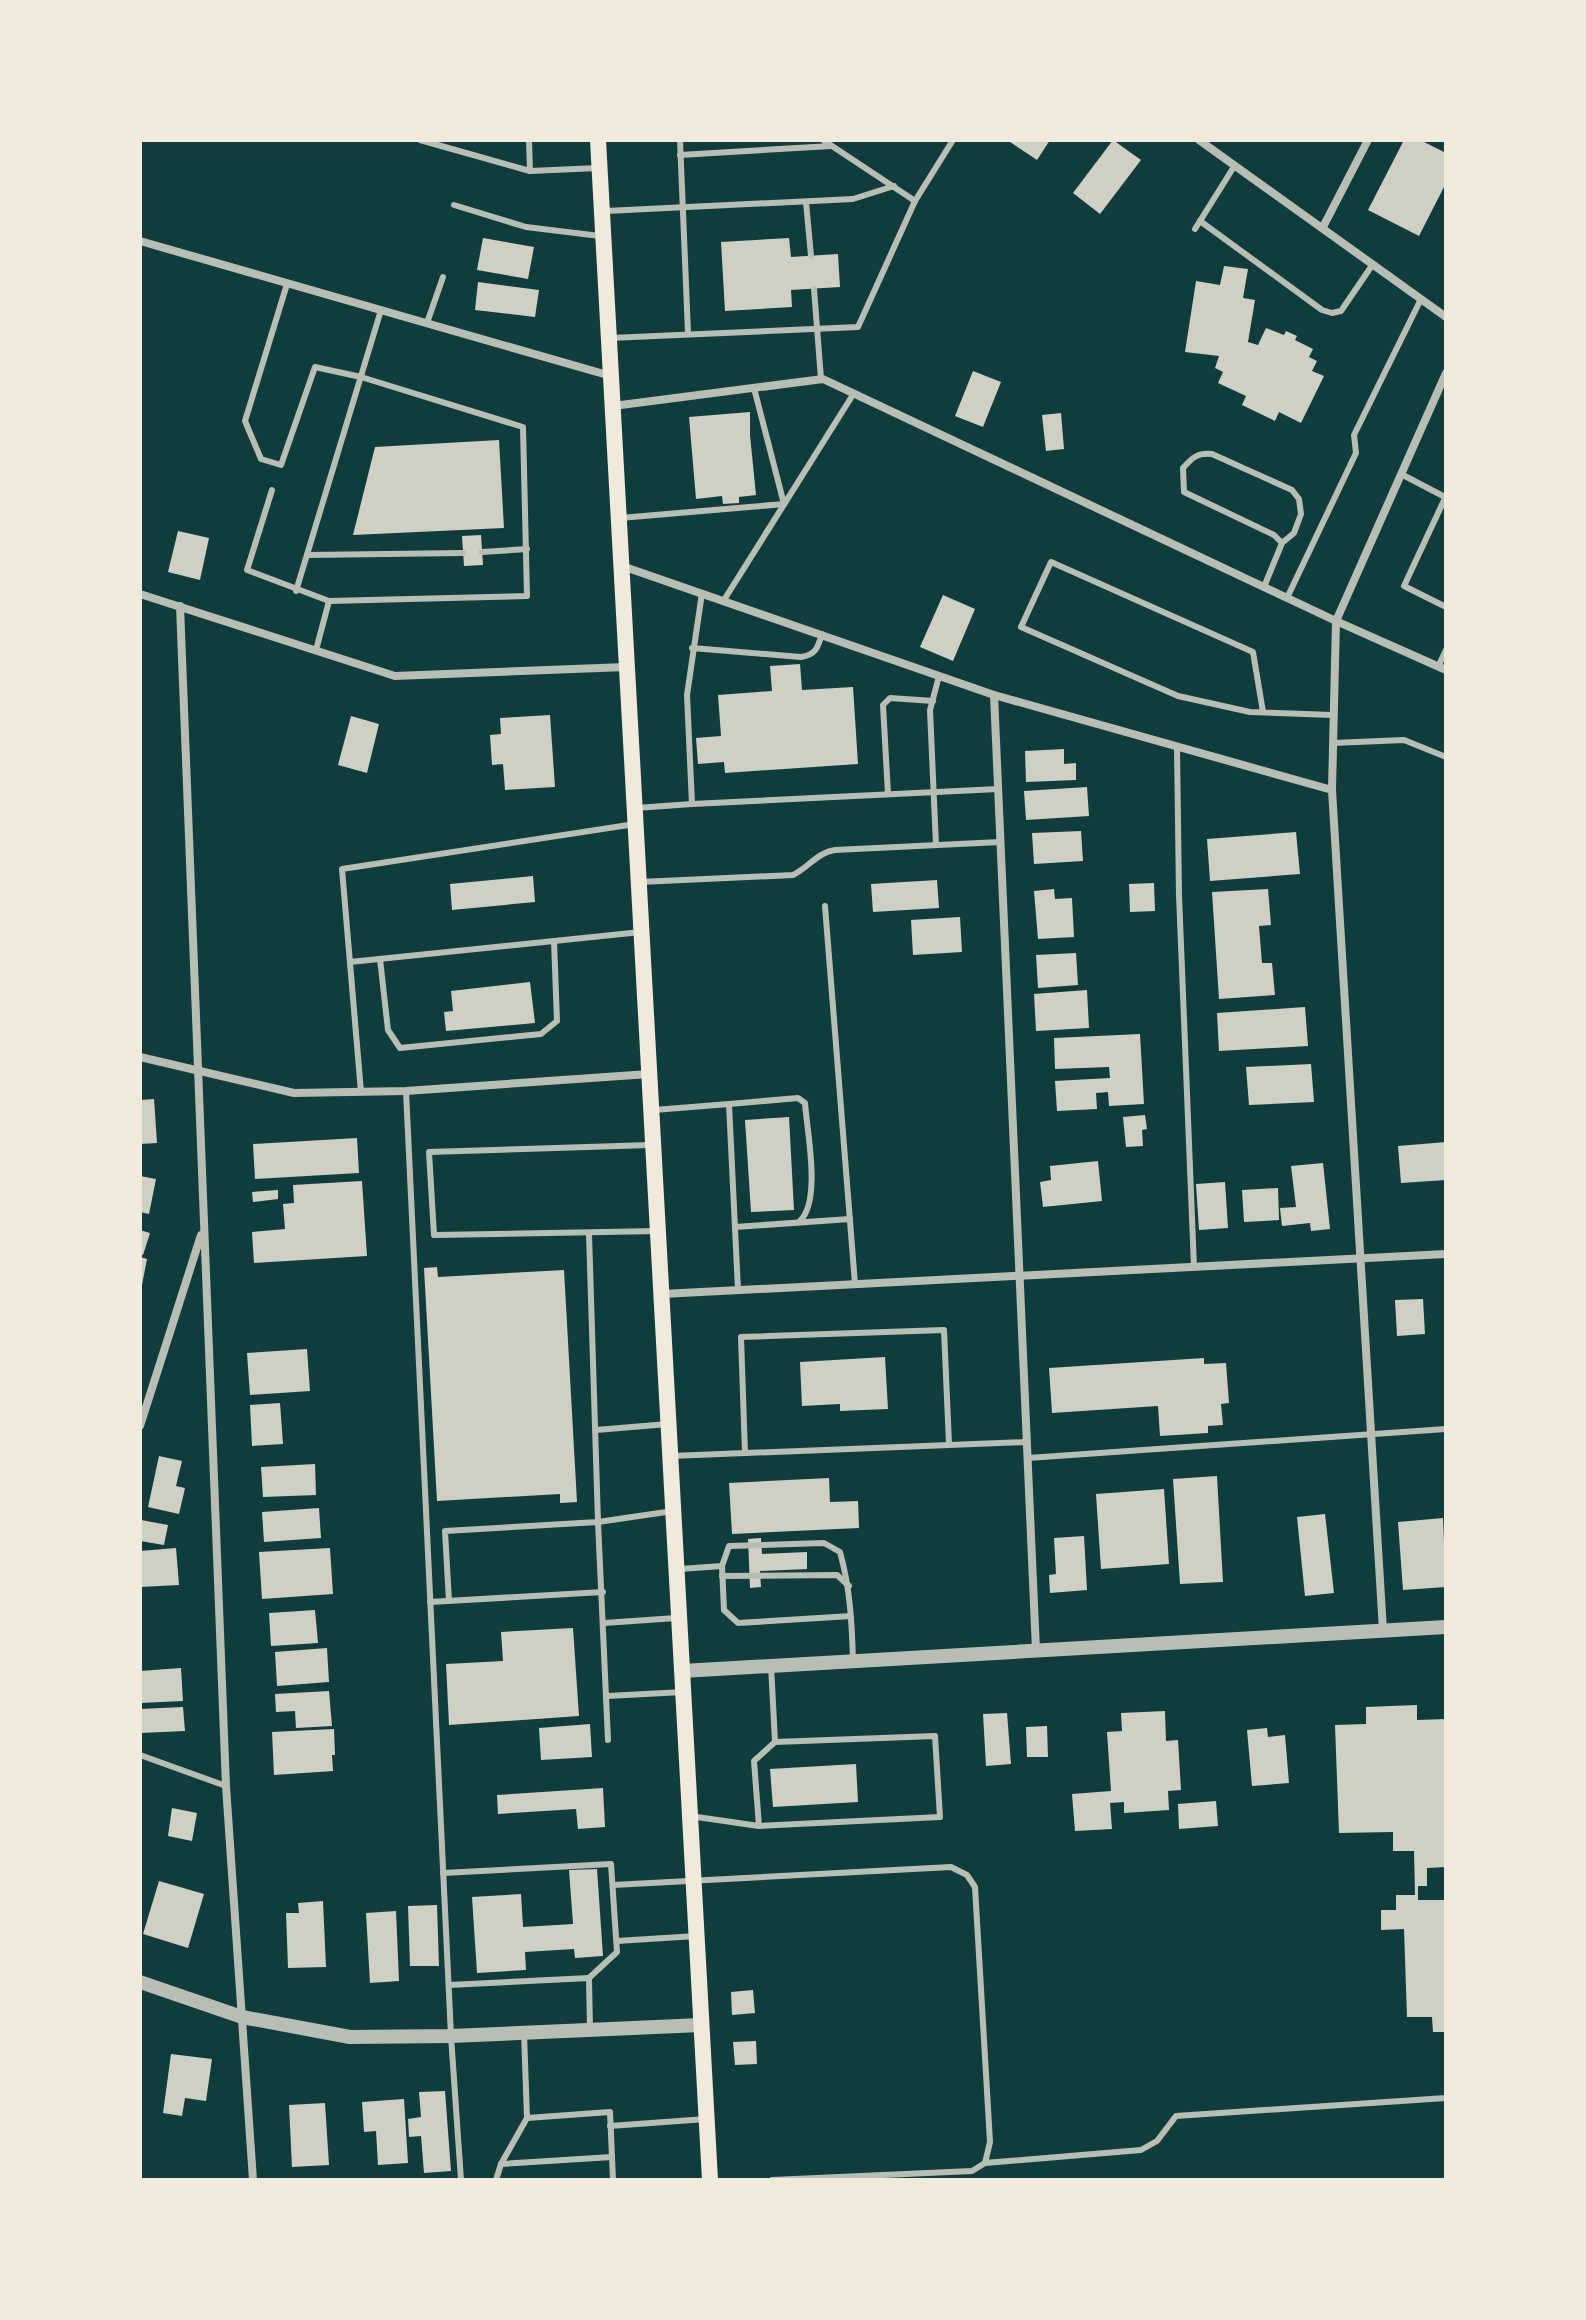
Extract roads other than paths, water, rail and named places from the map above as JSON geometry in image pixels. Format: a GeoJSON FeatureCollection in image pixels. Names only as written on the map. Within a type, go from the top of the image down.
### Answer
{"type":"FeatureCollection","features":[{"type":"Feature","properties":{"kind":"main road"},"geometry":{"type":"LineString","coordinates":[[598,140],[710,2180]]}},
{"type":"Feature","properties":{"kind":"street"},"geometry":{"type":"LineString","coordinates":[[1199,140],[1446,317]]}},
{"type":"Feature","properties":{"kind":"street"},"geometry":{"type":"LineString","coordinates":[[1323,227],[1368,140]]}},
{"type":"Feature","properties":{"kind":"street"},"geometry":{"type":"LineString","coordinates":[[140,241],[611,376]]}},
{"type":"Feature","properties":{"kind":"street"},"geometry":{"type":"LineString","coordinates":[[1383,1630],[1332,790],[1336,621],[1446,373]]}},
{"type":"Feature","properties":{"kind":"street"},"geometry":{"type":"LineString","coordinates":[[612,406],[821,379],[1442,668]]}},
{"type":"Feature","properties":{"kind":"street"},"geometry":{"type":"LineString","coordinates":[[621,565],[994,695],[1332,790]]}},
{"type":"Feature","properties":{"kind":"street"},"geometry":{"type":"LineString","coordinates":[[140,594],[395,676],[627,667]]}},
{"type":"Feature","properties":{"kind":"street"},"geometry":{"type":"LineString","coordinates":[[180,606],[226,1786],[253,2180]]}},
{"type":"Feature","properties":{"kind":"street"},"geometry":{"type":"LineString","coordinates":[[994,695],[1036,1650]]}},
{"type":"Feature","properties":{"kind":"street"},"geometry":{"type":"LineString","coordinates":[[140,1057],[294,1093],[406,1091],[649,1074]]}},
{"type":"Feature","properties":{"kind":"street"},"geometry":{"type":"LineString","coordinates":[[140,1426],[204,1227]]}},
{"type":"Feature","properties":{"kind":"street"},"geometry":{"type":"LineString","coordinates":[[661,1294],[1446,1254]]}},
{"type":"Feature","properties":{"kind":"street"},"geometry":{"type":"LineString","coordinates":[[682,1671],[1446,1627]]}},
{"type":"Feature","properties":{"kind":"street"},"geometry":{"type":"LineString","coordinates":[[140,1982],[242,2017],[350,2037],[451,2036],[701,2025]]}},
{"type":"Feature","properties":{"kind":"lane"},"geometry":{"type":"LineString","coordinates":[[420,140],[530,171],[600,168]]}},
{"type":"Feature","properties":{"kind":"lane"},"geometry":{"type":"LineString","coordinates":[[529,140],[530,171]]}},
{"type":"Feature","properties":{"kind":"lane"},"geometry":{"type":"LineString","coordinates":[[680,140],[688,333]]}},
{"type":"Feature","properties":{"kind":"lane"},"geometry":{"type":"LineString","coordinates":[[823,140],[915,201]]}},
{"type":"Feature","properties":{"kind":"lane"},"geometry":{"type":"LineString","coordinates":[[610,338],[858,327],[915,201],[951,143],[941,140]]}},
{"type":"Feature","properties":{"kind":"lane"},"geometry":{"type":"LineString","coordinates":[[680,155],[831,146]]}},
{"type":"Feature","properties":{"kind":"lane"},"geometry":{"type":"LineString","coordinates":[[1195,229],[1235,165]]}},
{"type":"Feature","properties":{"kind":"lane"},"geometry":{"type":"LineString","coordinates":[[602,211],[853,199],[894,186]]}},
{"type":"Feature","properties":{"kind":"lane"},"geometry":{"type":"LineString","coordinates":[[806,202],[811,256]]}},
{"type":"Feature","properties":{"kind":"lane"},"geometry":{"type":"LineString","coordinates":[[454,205],[526,227],[603,237]]}},
{"type":"Feature","properties":{"kind":"lane"},"geometry":{"type":"LineString","coordinates":[[1200,221],[1322,310],[1332,313],[1341,311],[1373,264]]}},
{"type":"Feature","properties":{"kind":"lane"},"geometry":{"type":"LineString","coordinates":[[427,323],[443,277]]}},
{"type":"Feature","properties":{"kind":"lane"},"geometry":{"type":"LineString","coordinates":[[272,490],[247,570],[296,591],[329,601],[527,596],[523,427],[361,377],[315,367],[281,465],[261,459],[245,421],[287,284]]}},
{"type":"Feature","properties":{"kind":"lane"},"geometry":{"type":"LineString","coordinates":[[814,289],[821,379]]}},
{"type":"Feature","properties":{"kind":"lane"},"geometry":{"type":"LineString","coordinates":[[1287,598],[1356,453],[1354,435],[1421,299]]}},
{"type":"Feature","properties":{"kind":"lane"},"geometry":{"type":"LineString","coordinates":[[296,591],[381,310]]}},
{"type":"Feature","properties":{"kind":"lane"},"geometry":{"type":"LineString","coordinates":[[754,388],[784,504]]}},
{"type":"Feature","properties":{"kind":"lane"},"geometry":{"type":"LineString","coordinates":[[724,600],[854,393]]}},
{"type":"Feature","properties":{"kind":"lane"},"geometry":{"type":"LineString","coordinates":[[1264,587],[1282,543],[1294,533],[1301,514],[1299,499],[1292,490],[1212,454],[1202,453],[1183,468],[1184,492],[1274,535],[1282,543]]}},
{"type":"Feature","properties":{"kind":"lane"},"geometry":{"type":"LineString","coordinates":[[1401,474],[1446,497],[1404,586],[1446,607]]}},
{"type":"Feature","properties":{"kind":"lane"},"geometry":{"type":"LineString","coordinates":[[619,518],[784,504]]}},
{"type":"Feature","properties":{"kind":"lane"},"geometry":{"type":"LineString","coordinates":[[482,552],[527,549]]}},
{"type":"Feature","properties":{"kind":"lane"},"geometry":{"type":"LineString","coordinates":[[307,555],[463,553]]}},
{"type":"Feature","properties":{"kind":"lane"},"geometry":{"type":"LineString","coordinates":[[1263,712],[1253,652],[1051,562],[1021,627],[1178,696],[1250,712],[1333,715]]}},
{"type":"Feature","properties":{"kind":"lane"},"geometry":{"type":"LineString","coordinates":[[692,804],[687,695],[702,593]]}},
{"type":"Feature","properties":{"kind":"lane"},"geometry":{"type":"LineString","coordinates":[[316,650],[329,601]]}},
{"type":"Feature","properties":{"kind":"lane"},"geometry":{"type":"LineString","coordinates":[[692,648],[811,656],[817,650],[822,634]]}},
{"type":"Feature","properties":{"kind":"lane"},"geometry":{"type":"LineString","coordinates":[[1442,668],[1446,650]]}},
{"type":"Feature","properties":{"kind":"lane"},"geometry":{"type":"LineString","coordinates":[[936,845],[930,710],[939,676]]}},
{"type":"Feature","properties":{"kind":"lane"},"geometry":{"type":"LineString","coordinates":[[888,794],[883,705],[890,698],[933,701]]}},
{"type":"Feature","properties":{"kind":"lane"},"geometry":{"type":"LineString","coordinates":[[1333,743],[1404,740],[1446,757]]}},
{"type":"Feature","properties":{"kind":"lane"},"geometry":{"type":"LineString","coordinates":[[1177,748],[1179,895],[1194,1267]]}},
{"type":"Feature","properties":{"kind":"lane"},"geometry":{"type":"LineString","coordinates":[[361,1092],[342,869],[692,804],[998,789]]}},
{"type":"Feature","properties":{"kind":"lane"},"geometry":{"type":"LineString","coordinates":[[639,882],[793,875],[805,869],[824,851],[1000,842]]}},
{"type":"Feature","properties":{"kind":"lane"},"geometry":{"type":"LineString","coordinates":[[825,906],[855,1284]]}},
{"type":"Feature","properties":{"kind":"lane"},"geometry":{"type":"LineString","coordinates":[[350,962],[642,932]]}},
{"type":"Feature","properties":{"kind":"lane"},"geometry":{"type":"LineString","coordinates":[[380,959],[388,1030],[400,1048],[541,1034],[557,1021],[554,941]]}},
{"type":"Feature","properties":{"kind":"lane"},"geometry":{"type":"LineString","coordinates":[[406,1091],[451,2036],[461,2180]]}},
{"type":"Feature","properties":{"kind":"lane"},"geometry":{"type":"LineString","coordinates":[[651,1111],[798,1098],[805,1103],[812,1197],[805,1216],[799,1222]]}},
{"type":"Feature","properties":{"kind":"lane"},"geometry":{"type":"LineString","coordinates":[[729,1104],[738,1290]]}},
{"type":"Feature","properties":{"kind":"lane"},"geometry":{"type":"LineString","coordinates":[[653,1144],[429,1152],[434,1235],[658,1231]]}},
{"type":"Feature","properties":{"kind":"lane"},"geometry":{"type":"LineString","coordinates":[[735,1227],[850,1219]]}},
{"type":"Feature","properties":{"kind":"lane"},"geometry":{"type":"LineString","coordinates":[[589,1234],[608,1740]]}},
{"type":"Feature","properties":{"kind":"lane"},"geometry":{"type":"LineString","coordinates":[[745,1453],[741,1337],[944,1330],[949,1444]]}},
{"type":"Feature","properties":{"kind":"lane"},"geometry":{"type":"LineString","coordinates":[[596,1430],[668,1424]]}},
{"type":"Feature","properties":{"kind":"lane"},"geometry":{"type":"LineString","coordinates":[[1028,1458],[1446,1429]]}},
{"type":"Feature","properties":{"kind":"lane"},"geometry":{"type":"LineString","coordinates":[[670,1456],[1027,1442]]}},
{"type":"Feature","properties":{"kind":"lane"},"geometry":{"type":"LineString","coordinates":[[449,1601],[445,1531],[598,1522],[673,1511]]}},
{"type":"Feature","properties":{"kind":"lane"},"geometry":{"type":"LineString","coordinates":[[851,1616],[738,1623],[724,1610],[722,1566],[729,1546],[824,1543],[840,1552],[849,1586],[851,1616],[853,1661]]}},
{"type":"Feature","properties":{"kind":"lane"},"geometry":{"type":"LineString","coordinates":[[676,1569],[722,1566]]}},
{"type":"Feature","properties":{"kind":"lane"},"geometry":{"type":"LineString","coordinates":[[722,1576],[837,1575],[849,1586]]}},
{"type":"Feature","properties":{"kind":"lane"},"geometry":{"type":"LineString","coordinates":[[430,1602],[603,1592]]}},
{"type":"Feature","properties":{"kind":"lane"},"geometry":{"type":"LineString","coordinates":[[604,1623],[679,1617]]}},
{"type":"Feature","properties":{"kind":"lane"},"geometry":{"type":"LineString","coordinates":[[771,1665],[775,1742]]}},
{"type":"Feature","properties":{"kind":"lane"},"geometry":{"type":"LineString","coordinates":[[607,1696],[683,1692]]}},
{"type":"Feature","properties":{"kind":"lane"},"geometry":{"type":"LineString","coordinates":[[690,1816],[759,1826],[940,1817],[935,1736],[775,1742],[754,1761],[759,1826]]}},
{"type":"Feature","properties":{"kind":"lane"},"geometry":{"type":"LineString","coordinates":[[140,1755],[226,1786]]}},
{"type":"Feature","properties":{"kind":"lane"},"geometry":{"type":"LineString","coordinates":[[443,1873],[611,1864],[617,1941],[617,1952],[589,1978],[449,1985]]}},
{"type":"Feature","properties":{"kind":"lane"},"geometry":{"type":"LineString","coordinates":[[613,1885],[951,1867],[967,1875],[975,1887],[990,2142],[985,2163]]}},
{"type":"Feature","properties":{"kind":"lane"},"geometry":{"type":"LineString","coordinates":[[617,1941],[696,1936]]}},
{"type":"Feature","properties":{"kind":"lane"},"geometry":{"type":"LineString","coordinates":[[589,1978],[590,2030]]}},
{"type":"Feature","properties":{"kind":"lane"},"geometry":{"type":"LineString","coordinates":[[496,2180],[501,2164],[527,2118],[524,2033]]}},
{"type":"Feature","properties":{"kind":"lane"},"geometry":{"type":"LineString","coordinates":[[772,2180],[972,2171],[985,2163],[1141,2150],[1157,2141],[1176,2116],[1446,2098]]}},
{"type":"Feature","properties":{"kind":"lane"},"geometry":{"type":"LineString","coordinates":[[527,2118],[610,2112],[613,2180]]}},
{"type":"Feature","properties":{"kind":"lane"},"geometry":{"type":"LineString","coordinates":[[610,2126],[706,2119]]}},
{"type":"Feature","properties":{"kind":"lane"},"geometry":{"type":"LineString","coordinates":[[501,2164],[612,2157]]}}]}
